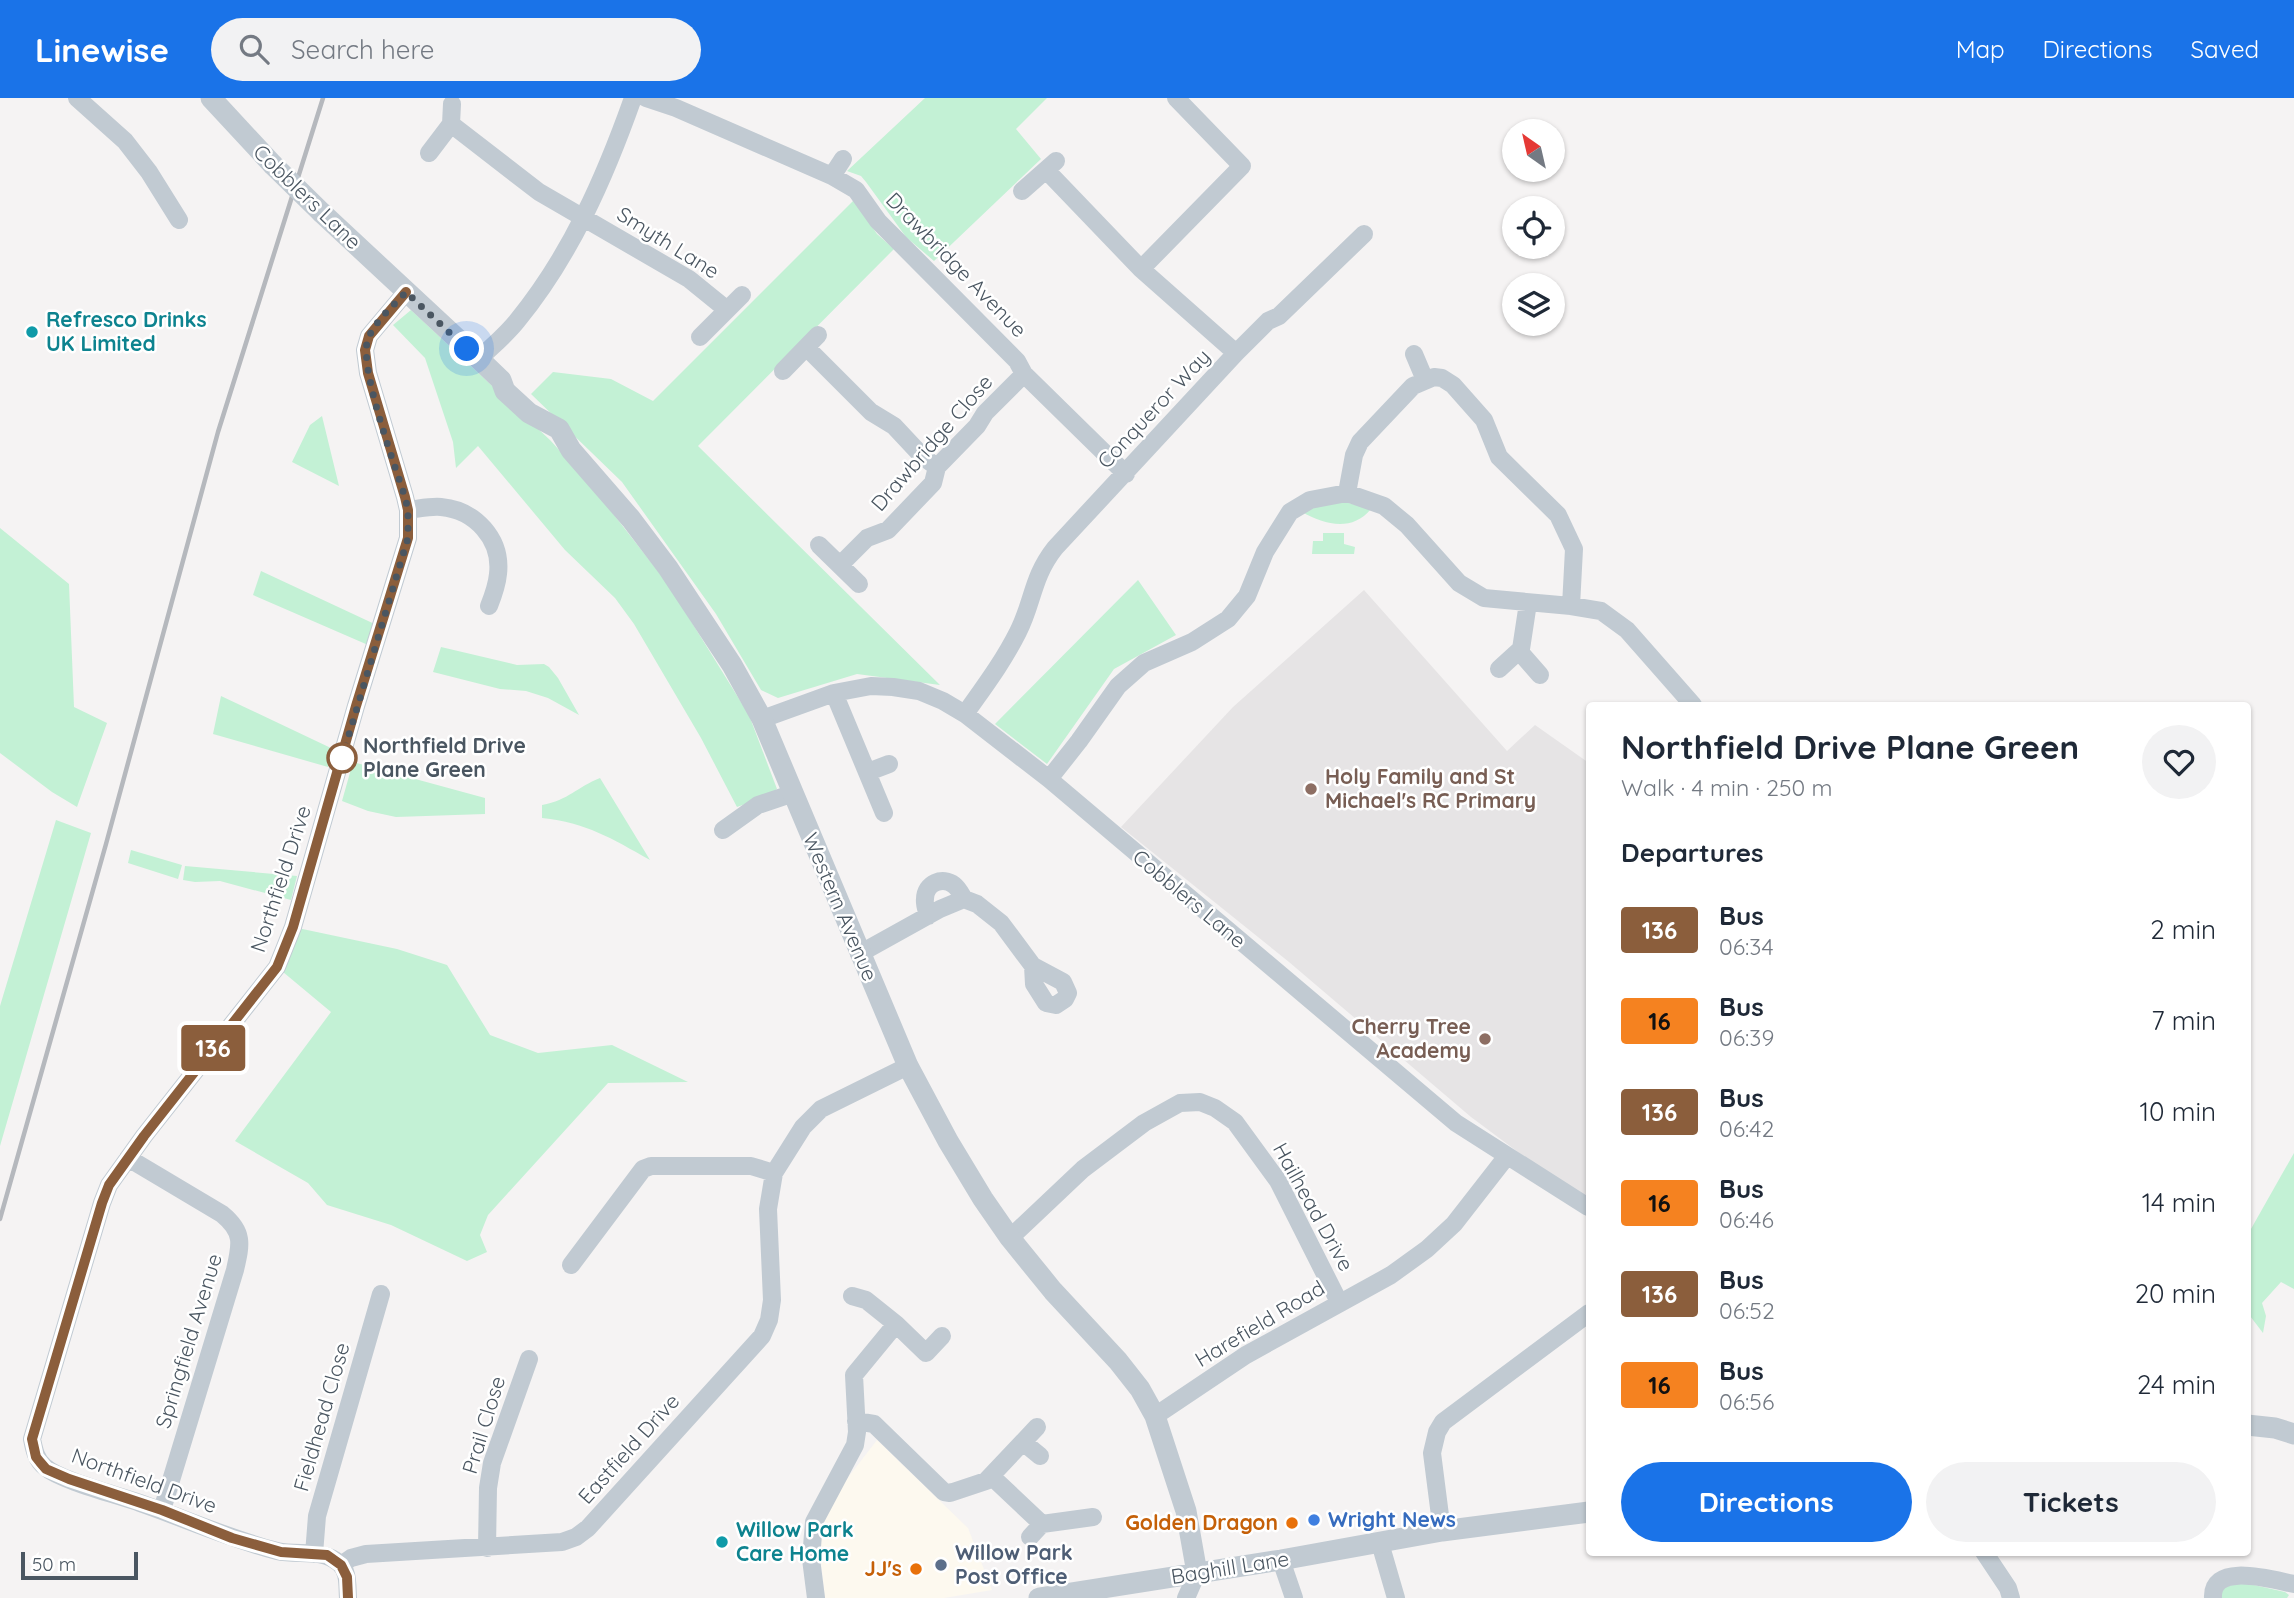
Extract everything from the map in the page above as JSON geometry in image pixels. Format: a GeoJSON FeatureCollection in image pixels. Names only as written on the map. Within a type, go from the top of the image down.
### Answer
{"type":"FeatureCollection","features":[{"type":"Feature","properties":{"kind":"street"},"geometry":{"type":"LineString","coordinates":[[77,98],[125,141],[149,172],[179,220]]}},
{"type":"Feature","properties":{"kind":"street","name":"Cobblers Lane"},"geometry":{"type":"LineString","coordinates":[[211,98],[273,165],[406,292]]}},
{"type":"Feature","properties":{"kind":"street"},"geometry":{"type":"LineString","coordinates":[[479,359],[516,323],[584,219],[614,153],[633,98]]}},
{"type":"Feature","properties":{"kind":"street","name":"Drawbridge Avenue"},"geometry":{"type":"LineString","coordinates":[[646,98],[676,108],[832,176],[856,190],[878,221],[1017,361],[1024,374],[1126,474]]}},
{"type":"Feature","properties":{"kind":"street"},"geometry":{"type":"LineString","coordinates":[[1141,269],[1242,166],[1176,98]]}},
{"type":"Feature","properties":{"kind":"street"},"geometry":{"type":"LineString","coordinates":[[429,153],[451,124],[452,104]]}},
{"type":"Feature","properties":{"kind":"street","name":"Smyth Lane"},"geometry":{"type":"LineString","coordinates":[[451,124],[539,191],[689,279],[726,309]]}},
{"type":"Feature","properties":{"kind":"street"},"geometry":{"type":"LineString","coordinates":[[832,176],[843,159]]}},
{"type":"Feature","properties":{"kind":"street","name":"Conqueror Way"},"geometry":{"type":"LineString","coordinates":[[965,714],[999,666],[1020,629],[1042,565],[1236,353],[1141,269],[1051,166],[1021,191]]}},
{"type":"Feature","properties":{"kind":"street"},"geometry":{"type":"LineString","coordinates":[[1236,353],[1268,321],[1279,316],[1364,233]]}},
{"type":"Feature","properties":{"kind":"street","name":"Western Avenue"},"geometry":{"type":"LineString","coordinates":[[406,292],[479,359],[500,380],[505,391],[528,413],[559,429],[571,450],[631,519],[708,628],[762,719],[908,1066],[948,1141],[1010,1238],[1053,1292],[1118,1360],[1140,1389],[1155,1416],[1186,1511],[1197,1573]]}},
{"type":"Feature","properties":{"kind":"street","name":"Northfield Drive"},"geometry":{"type":"LineString","coordinates":[[341,1565],[327,1555],[281,1552],[232,1538],[46,1469],[36,1457],[32,1439],[109,1185],[277,967],[286,948],[408,538],[408,510],[368,373],[365,350],[369,336],[406,292]]}},
{"type":"Feature","properties":{"kind":"street","name":"Smyth Lane"},"geometry":{"type":"LineString","coordinates":[[700,337],[742,295]]}},
{"type":"Feature","properties":{"kind":"street"},"geometry":{"type":"LineString","coordinates":[[783,371],[812,342],[871,412],[894,426],[923,457],[937,467]]}},
{"type":"Feature","properties":{"kind":"street"},"geometry":{"type":"LineString","coordinates":[[1414,354],[1425,380]]}},
{"type":"Feature","properties":{"kind":"street","name":"Drawbridge Close"},"geometry":{"type":"LineString","coordinates":[[840,565],[867,538],[888,530],[933,483],[937,467],[977,426],[985,412],[1024,374]]}},
{"type":"Feature","properties":{"kind":"street"},"geometry":{"type":"LineString","coordinates":[[1347,493],[1356,448],[1413,386],[1425,380],[1442,378],[1453,385],[1485,420],[1499,457],[1558,515],[1573,549],[1571,606]]}},
{"type":"Feature","properties":{"kind":"street"},"geometry":{"type":"LineString","coordinates":[[1049,779],[1126,678],[1143,663],[1192,642],[1228,619],[1247,596],[1265,552],[1290,512],[1310,500],[1347,493],[1384,506],[1407,525],[1459,583],[1484,598],[1601,611],[1627,630],[1690,702]]}},
{"type":"Feature","properties":{"kind":"street"},"geometry":{"type":"LineString","coordinates":[[408,510],[439,506],[475,519],[486,530],[498,558],[499,574],[489,606]]}},
{"type":"Feature","properties":{"kind":"street"},"geometry":{"type":"LineString","coordinates":[[819,545],[859,584]]}},
{"type":"Feature","properties":{"kind":"street"},"geometry":{"type":"LineString","coordinates":[[1499,669],[1521,649],[1528,603]]}},
{"type":"Feature","properties":{"kind":"street"},"geometry":{"type":"LineString","coordinates":[[1519,651],[1540,675]]}},
{"type":"Feature","properties":{"kind":"street","name":"Cobblers Lane"},"geometry":{"type":"LineString","coordinates":[[762,719],[834,692],[871,686],[919,691],[943,701],[965,714],[1049,779],[1456,1124],[1586,1206]]}},
{"type":"Feature","properties":{"kind":"street"},"geometry":{"type":"LineString","coordinates":[[834,692],[884,813]]}},
{"type":"Feature","properties":{"kind":"street"},"geometry":{"type":"LineString","coordinates":[[868,772],[888,764]]}},
{"type":"Feature","properties":{"kind":"street"},"geometry":{"type":"LineString","coordinates":[[723,830],[758,805],[793,793]]}},
{"type":"Feature","properties":{"kind":"street"},"geometry":{"type":"LineString","coordinates":[[928,916],[925,898],[927,890],[933,883],[942,880],[952,882],[964,899],[977,904],[1001,923],[1032,966]]}},
{"type":"Feature","properties":{"kind":"street"},"geometry":{"type":"LineString","coordinates":[[859,954],[964,899]]}},
{"type":"Feature","properties":{"kind":"street","name":"Eastfield Drive"},"geometry":{"type":"LineString","coordinates":[[341,1565],[351,1558],[366,1554],[562,1542],[576,1537],[588,1528],[762,1336],[769,1320],[772,1300],[768,1209],[774,1173],[803,1126],[821,1109],[908,1066]]}},
{"type":"Feature","properties":{"kind":"street","name":"Hailhead Drive"},"geometry":{"type":"LineString","coordinates":[[1010,1238],[1083,1169],[1144,1123],[1180,1103],[1200,1101],[1235,1122],[1278,1181],[1339,1302]]}},
{"type":"Feature","properties":{"kind":"street","name":"Harefield Road"},"geometry":{"type":"LineString","coordinates":[[1155,1416],[1246,1355],[1391,1275],[1427,1249],[1454,1224],[1507,1156]]}},
{"type":"Feature","properties":{"kind":"street","name":"Springfield Avenue"},"geometry":{"type":"LineString","coordinates":[[128,1158],[222,1214],[233,1223],[240,1236],[235,1270],[162,1510]]}},
{"type":"Feature","properties":{"kind":"street"},"geometry":{"type":"LineString","coordinates":[[571,1265],[643,1169],[651,1166],[751,1166],[774,1173]]}},
{"type":"Feature","properties":{"kind":"street","name":"Fieldhead Close"},"geometry":{"type":"LineString","coordinates":[[314,1553],[317,1516],[381,1294]]}},
{"type":"Feature","properties":{"kind":"street"},"geometry":{"type":"LineString","coordinates":[[852,1296],[866,1300],[897,1324],[926,1353],[942,1336]]}},
{"type":"Feature","properties":{"kind":"street"},"geometry":{"type":"LineString","coordinates":[[1442,1531],[1432,1453],[1437,1432],[1443,1422],[1586,1316]]}},
{"type":"Feature","properties":{"kind":"street"},"geometry":{"type":"LineString","coordinates":[[816,1598],[811,1559],[814,1522],[855,1445],[854,1375],[897,1324]]}},
{"type":"Feature","properties":{"kind":"street","name":"Prail Close"},"geometry":{"type":"LineString","coordinates":[[487,1548],[488,1489],[492,1463],[529,1359]]}},
{"type":"Feature","properties":{"kind":"street"},"geometry":{"type":"LineString","coordinates":[[856,1421],[874,1424],[944,1492],[950,1493],[986,1481],[1037,1427]]}},
{"type":"Feature","properties":{"kind":"street"},"geometry":{"type":"LineString","coordinates":[[2251,1425],[2275,1428],[2294,1434]]}},
{"type":"Feature","properties":{"kind":"street"},"geometry":{"type":"LineString","coordinates":[[1023,1442],[1040,1456]]}},
{"type":"Feature","properties":{"kind":"street"},"geometry":{"type":"LineString","coordinates":[[991,1476],[1036,1531],[1093,1517]]}},
{"type":"Feature","properties":{"kind":"street","name":"Baghill Lane"},"geometry":{"type":"LineString","coordinates":[[1039,1598],[1281,1560],[1442,1531],[1586,1512]]}},
{"type":"Feature","properties":{"kind":"street"},"geometry":{"type":"LineString","coordinates":[[1380,1543],[1396,1598]]}},
{"type":"Feature","properties":{"kind":"street"},"geometry":{"type":"LineString","coordinates":[[1987,1556],[2008,1588],[2011,1598]]}},
{"type":"Feature","properties":{"kind":"street"},"geometry":{"type":"LineString","coordinates":[[1281,1560],[1294,1598]]}},
{"type":"Feature","properties":{"kind":"street"},"geometry":{"type":"LineString","coordinates":[[341,1565],[347,1577],[348,1598]]}},
{"type":"Feature","properties":{"kind":"street"},"geometry":{"type":"LineString","coordinates":[[1186,1598],[1197,1573]]}},
{"type":"Feature","properties":{"kind":"street"},"geometry":{"type":"LineString","coordinates":[[2213,1598],[2213,1590],[2218,1581],[2236,1575],[2294,1584]]}},
{"type":"Feature","properties":{"kind":"shaded area"},"geometry":{"type":"Polygon","coordinates":[[[1364,590],[1507,751],[1535,725],[1586,761],[1586,1200],[1471,1117],[1289,962],[1121,827],[1233,707],[1364,590]]]}},
{"type":"Feature","properties":{"kind":"shaded area"},"geometry":{"type":"Polygon","coordinates":[[[877,1440],[968,1528],[992,1590],[944,1598],[825,1598],[818,1535],[829,1502],[877,1440]]]}},
{"type":"Feature","properties":{"kind":"green space"},"geometry":{"type":"Polygon","coordinates":[[[925,98],[1047,98],[1016,129],[1041,159],[934,261],[906,237],[861,176],[847,171],[925,98]]]}},
{"type":"Feature","properties":{"kind":"green space"},"geometry":{"type":"Polygon","coordinates":[[[854,200],[877,234],[894,249],[698,446],[940,685],[857,674],[778,698],[761,690],[716,614],[622,482],[531,394],[553,372],[611,379],[653,401],[854,200]]]}},
{"type":"Feature","properties":{"kind":"green space"},"geometry":{"type":"Polygon","coordinates":[[[411,310],[550,440],[589,483],[668,584],[749,715],[777,789],[765,797],[737,807],[701,738],[634,624],[615,598],[565,550],[478,446],[456,468],[453,442],[425,358],[393,325],[411,310]]]}},
{"type":"Feature","properties":{"kind":"green space"},"geometry":{"type":"Polygon","coordinates":[[[322,416],[339,486],[292,462],[310,425],[322,416]]]}},
{"type":"Feature","properties":{"kind":"green space"},"geometry":{"type":"Polygon","coordinates":[[[1341,501],[1371,509],[1355,521],[1338,524],[1302,512],[1313,506],[1341,501]]]}},
{"type":"Feature","properties":{"kind":"green space"},"geometry":{"type":"Polygon","coordinates":[[[0,528],[69,584],[74,707],[107,723],[77,807],[0,753],[0,528]]]}},
{"type":"Feature","properties":{"kind":"green space"},"geometry":{"type":"Polygon","coordinates":[[[1323,533],[1344,533],[1344,544],[1355,547],[1354,554],[1312,554],[1313,541],[1323,541],[1323,533]]]}},
{"type":"Feature","properties":{"kind":"green space"},"geometry":{"type":"Polygon","coordinates":[[[261,571],[381,627],[375,648],[253,595],[261,571]]]}},
{"type":"Feature","properties":{"kind":"green space"},"geometry":{"type":"Polygon","coordinates":[[[1138,580],[1176,635],[1114,669],[1047,764],[995,724],[1138,580]]]}},
{"type":"Feature","properties":{"kind":"green space"},"geometry":{"type":"Polygon","coordinates":[[[441,647],[517,665],[544,664],[558,678],[579,715],[548,698],[526,691],[500,689],[433,672],[441,647]]]}},
{"type":"Feature","properties":{"kind":"green space"},"geometry":{"type":"Polygon","coordinates":[[[221,696],[333,749],[328,767],[213,734],[221,696]]]}},
{"type":"Feature","properties":{"kind":"green space"},"geometry":{"type":"Polygon","coordinates":[[[353,762],[485,798],[485,814],[396,817],[368,811],[342,801],[353,762]]]}},
{"type":"Feature","properties":{"kind":"green space"},"geometry":{"type":"Polygon","coordinates":[[[600,778],[650,860],[611,838],[586,828],[542,818],[542,805],[559,800],[600,778]]]}},
{"type":"Feature","properties":{"kind":"green space"},"geometry":{"type":"Polygon","coordinates":[[[56,820],[91,833],[0,1146],[0,1006],[56,820]]]}},
{"type":"Feature","properties":{"kind":"green space"},"geometry":{"type":"Polygon","coordinates":[[[131,850],[182,865],[178,879],[128,863],[131,850]]]}},
{"type":"Feature","properties":{"kind":"green space"},"geometry":{"type":"Polygon","coordinates":[[[185,866],[297,876],[291,900],[220,881],[183,880],[185,866]]]}},
{"type":"Feature","properties":{"kind":"green space"},"geometry":{"type":"Polygon","coordinates":[[[293,927],[397,949],[447,965],[490,1035],[538,1053],[612,1045],[688,1082],[608,1083],[488,1215],[480,1235],[487,1252],[467,1261],[391,1225],[327,1205],[308,1183],[235,1141],[331,1012],[277,967],[293,927]]]}},
{"type":"Feature","properties":{"kind":"green space"},"geometry":{"type":"Polygon","coordinates":[[[2294,1153],[2294,1289],[2281,1282],[2262,1303],[2266,1316],[2263,1333],[2251,1317],[2251,1229],[2294,1153]]]}},
{"type":"Feature","properties":{"kind":"green space"},"geometry":{"type":"Polygon","coordinates":[[[2236,1581],[2289,1595],[2287,1598],[2219,1598],[2219,1588],[2236,1581]]]}},
{"type":"Feature","properties":{"kind":"railway"},"geometry":{"type":"LineString","coordinates":[[0,1219],[218,432],[323,98]]}},
{"type":"Feature","properties":{"kind":"bus line","name":"136"},"geometry":{"type":"LineString","coordinates":[[348,1598],[347,1577],[341,1565],[327,1555],[281,1552],[232,1538],[162,1510],[69,1479],[46,1469],[36,1457],[32,1439],[109,1185],[144,1136],[277,967],[293,927],[356,706],[408,538],[408,510],[368,373],[365,350],[369,336],[406,292]]}},
{"type":"Feature","properties":{"kind":"place","name":"Refresco Drinks UK Limited"},"geometry":{"type":"Point","coordinates":[32,332]}},
{"type":"Feature","properties":{"kind":"place","name":"Northfield Drive Plane Green"},"geometry":{"type":"Point","coordinates":[342,758]}},
{"type":"Feature","properties":{"kind":"place","name":"Holy Family and St Michael's RC Primary"},"geometry":{"type":"Point","coordinates":[1311,789]}},
{"type":"Feature","properties":{"kind":"place","name":"Cherry Tree Academy"},"geometry":{"type":"Point","coordinates":[1485,1039]}},
{"type":"Feature","properties":{"kind":"place","name":"Wright News"},"geometry":{"type":"Point","coordinates":[1314,1520]}},
{"type":"Feature","properties":{"kind":"place","name":"Golden Dragon"},"geometry":{"type":"Point","coordinates":[1292,1523]}},
{"type":"Feature","properties":{"kind":"place","name":"Willow Park Care Home"},"geometry":{"type":"Point","coordinates":[722,1542]}},
{"type":"Feature","properties":{"kind":"place","name":"Willow Park Post Office"},"geometry":{"type":"Point","coordinates":[941,1565]}},
{"type":"Feature","properties":{"kind":"place","name":"JJ's"},"geometry":{"type":"Point","coordinates":[916,1569]}},
{"type":"Feature","properties":{"kind":"route"},"geometry":{"type":"LineString","coordinates":[[342,758],[408,538],[405,497],[368,373],[365,350],[369,336],[406,292],[467,349]]}}]}
